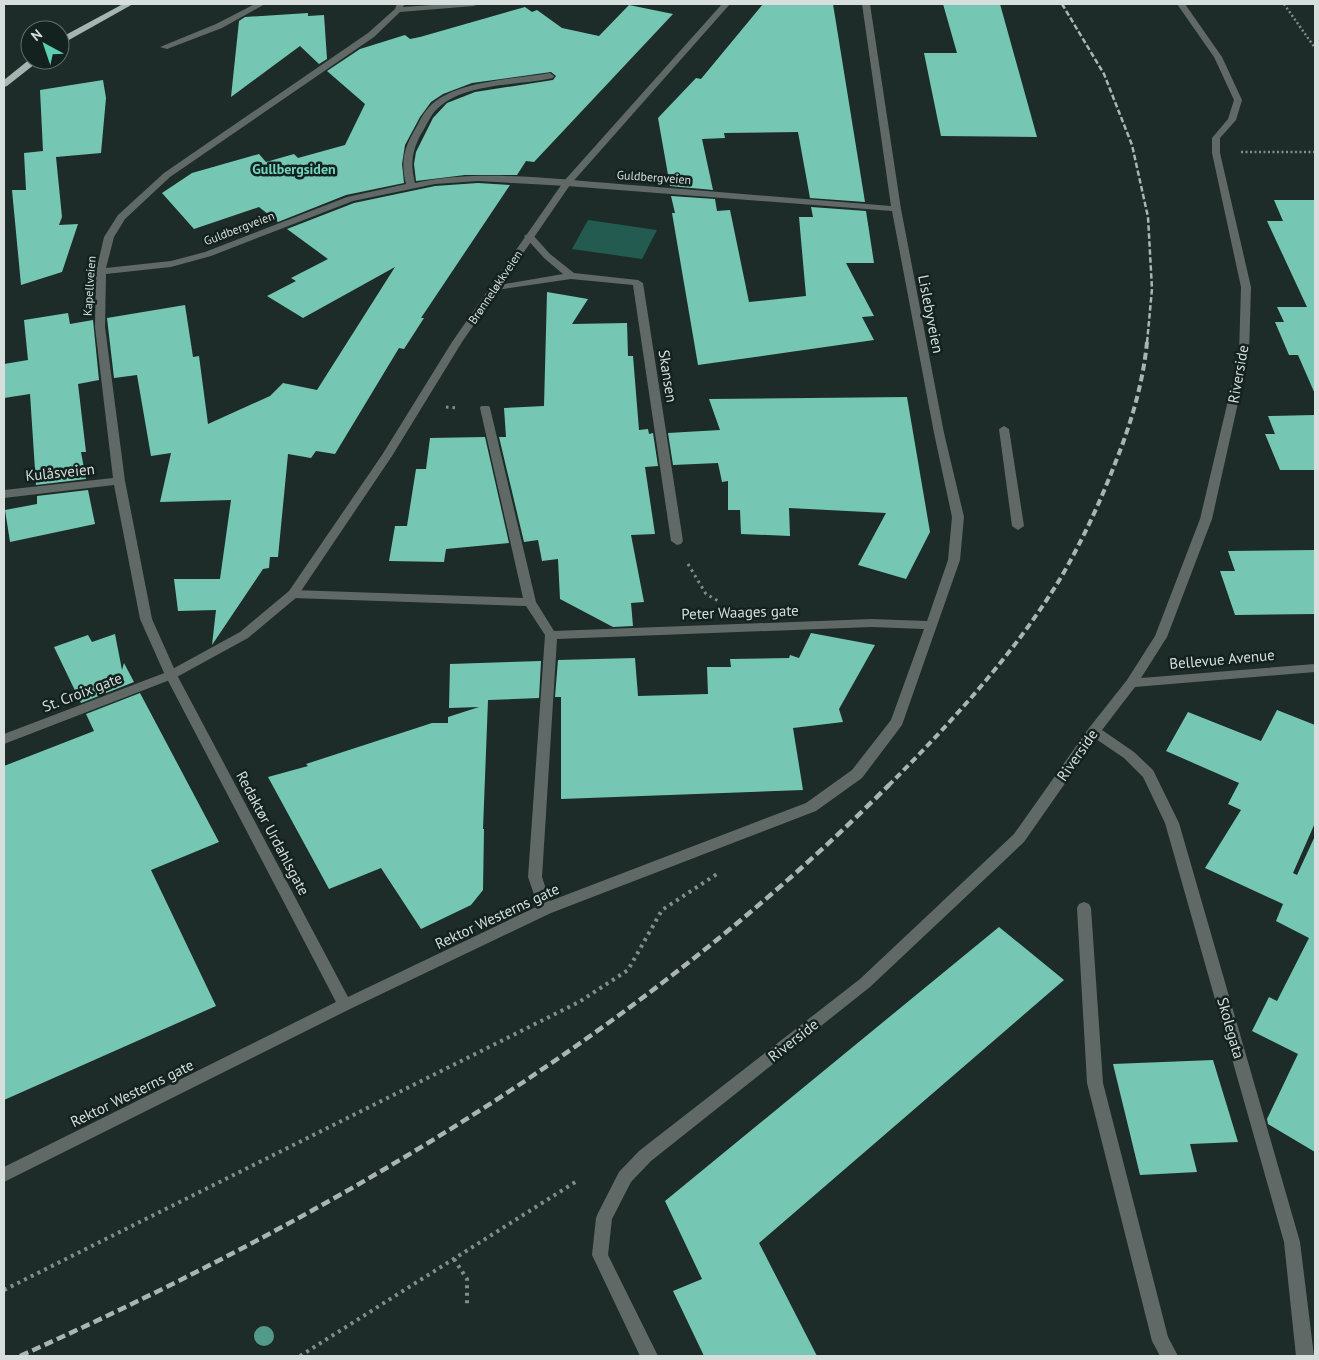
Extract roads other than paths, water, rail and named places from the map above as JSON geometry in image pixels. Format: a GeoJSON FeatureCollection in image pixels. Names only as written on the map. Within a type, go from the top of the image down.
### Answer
{"type":"FeatureCollection","features":[{"type":"Feature","properties":{"kind":"highway"},"geometry":{"type":"LineString","coordinates":[[70,36],[129,4]]}},
{"type":"Feature","properties":{"kind":"highway"},"geometry":{"type":"LineString","coordinates":[[4,84],[22,70]]}},
{"type":"Feature","properties":{"kind":"street"},"geometry":{"type":"LineString","coordinates":[[164,47],[219,26],[261,4]]}},
{"type":"Feature","properties":{"kind":"street"},"geometry":{"type":"LineString","coordinates":[[399,7],[474,4]]}},
{"type":"Feature","properties":{"kind":"street","name":"Brønneløkkveien"},"geometry":{"type":"LineString","coordinates":[[172,675],[244,635],[293,594],[387,456],[529,236],[567,183],[726,4]]}},
{"type":"Feature","properties":{"kind":"street","name":"Lislebyveien"},"geometry":{"type":"LineString","coordinates":[[866,4],[896,209],[939,433],[958,517],[954,560],[930,625]]}},
{"type":"Feature","properties":{"kind":"street","name":"Riverside"},"geometry":{"type":"LineString","coordinates":[[649,1356],[600,1255],[604,1218],[625,1177],[645,1156],[865,983],[1019,838],[1094,731],[1131,683],[1162,636],[1206,520],[1244,354],[1246,287],[1216,152],[1216,138],[1232,120],[1238,100],[1218,57],[1181,4]]}},
{"type":"Feature","properties":{"kind":"street","name":"Kapellveien"},"geometry":{"type":"LineString","coordinates":[[172,675],[146,619],[120,481],[100,326],[101,272],[104,253],[121,217],[142,196],[193,156],[371,34],[399,7]]}},
{"type":"Feature","properties":{"kind":"street"},"geometry":{"type":"LineString","coordinates":[[411,185],[406,158],[411,143],[426,116],[441,101],[450,96],[473,89],[550,76]]}},
{"type":"Feature","properties":{"kind":"street","name":"Guldbergveien"},"geometry":{"type":"LineString","coordinates":[[101,272],[171,264],[208,254],[350,199],[411,185],[478,178],[567,183],[896,209]]}},
{"type":"Feature","properties":{"kind":"street"},"geometry":{"type":"LineString","coordinates":[[529,236],[547,256],[572,276]]}},
{"type":"Feature","properties":{"kind":"street","name":"Skansen"},"geometry":{"type":"LineString","coordinates":[[494,289],[572,276],[638,283],[677,541]]}},
{"type":"Feature","properties":{"kind":"street"},"geometry":{"type":"LineString","coordinates":[[485,408],[530,602],[551,635],[535,877],[546,909]]}},
{"type":"Feature","properties":{"kind":"street"},"geometry":{"type":"LineString","coordinates":[[1004,429],[1018,526]]}},
{"type":"Feature","properties":{"kind":"street","name":"Kulåsveien"},"geometry":{"type":"LineString","coordinates":[[4,494],[120,481]]}},
{"type":"Feature","properties":{"kind":"street"},"geometry":{"type":"LineString","coordinates":[[293,594],[530,602]]}},
{"type":"Feature","properties":{"kind":"street","name":"Peter Waages gate"},"geometry":{"type":"LineString","coordinates":[[551,635],[871,623],[930,625]]}},
{"type":"Feature","properties":{"kind":"street","name":"Rektor Westerns gate"},"geometry":{"type":"LineString","coordinates":[[4,1175],[345,1005],[546,909],[811,807],[857,774],[897,722],[930,625]]}},
{"type":"Feature","properties":{"kind":"street","name":"Bellevue Avenue"},"geometry":{"type":"LineString","coordinates":[[1131,683],[1315,668]]}},
{"type":"Feature","properties":{"kind":"street","name":"St. Croix gate"},"geometry":{"type":"LineString","coordinates":[[4,739],[172,675]]}},
{"type":"Feature","properties":{"kind":"street","name":"Redaktør Urdahlsgate"},"geometry":{"type":"LineString","coordinates":[[172,675],[345,1005]]}},
{"type":"Feature","properties":{"kind":"street","name":"Skolegata"},"geometry":{"type":"LineString","coordinates":[[1094,731],[1129,755],[1148,774],[1172,823],[1292,1242],[1305,1356]]}},
{"type":"Feature","properties":{"kind":"street"},"geometry":{"type":"LineString","coordinates":[[1084,908],[1095,1083],[1160,1341],[1170,1356]]}},
{"type":"Feature","properties":{"kind":"railway"},"geometry":{"type":"LineString","coordinates":[[1062,4],[1104,74],[1132,145],[1148,217],[1152,289],[1147,343]]}},
{"type":"Feature","properties":{"kind":"railway"},"geometry":{"type":"LineString","coordinates":[[889,785],[957,713],[1002,661],[1023,634],[1060,579],[1089,524],[1120,451],[1139,389],[1147,342]]}},
{"type":"Feature","properties":{"kind":"railway"},"geometry":{"type":"LineString","coordinates":[[20,1356],[138,1301],[255,1242],[369,1178],[481,1110],[589,1037],[694,958],[794,875],[889,785]]}},
{"type":"Feature","properties":{"kind":"district","name":"Gullbergsiden"},"geometry":{"type":"Point","coordinates":[294,169]}}]}
